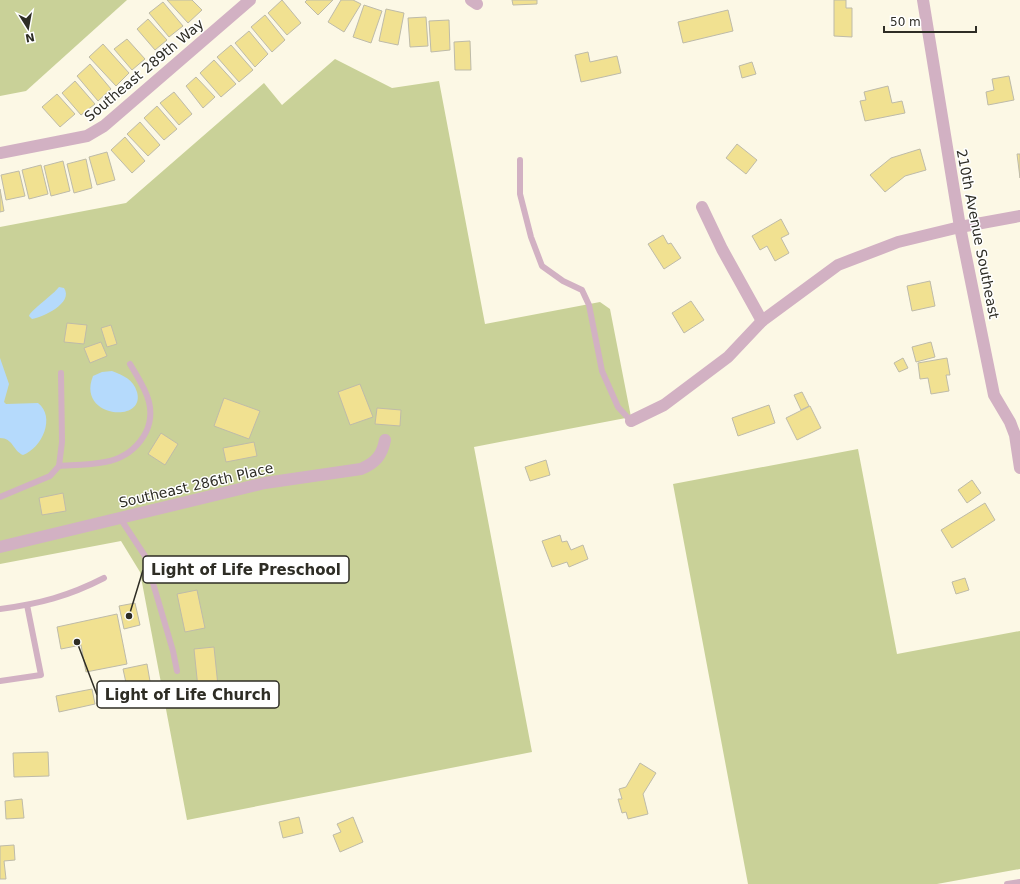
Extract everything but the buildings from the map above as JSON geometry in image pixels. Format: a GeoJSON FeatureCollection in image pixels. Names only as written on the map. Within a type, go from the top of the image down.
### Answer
{"type":"FeatureCollection","features":[{"type":"Feature","properties":{"kind":"street","name":"Southeast 289th Way"},"geometry":{"type":"LineString","coordinates":[[0,153],[87,136],[104,126],[250,0]]}},
{"type":"Feature","properties":{"kind":"street","name":"210th Avenue Southeast"},"geometry":{"type":"LineString","coordinates":[[923,0],[960,227],[994,395],[1010,422],[1015,436],[1020,468]]}},
{"type":"Feature","properties":{"kind":"street"},"geometry":{"type":"LineString","coordinates":[[702,207],[722,249],[762,321]]}},
{"type":"Feature","properties":{"kind":"street"},"geometry":{"type":"LineString","coordinates":[[631,421],[664,405],[728,357],[762,321],[838,264],[898,242],[960,227],[1020,216]]}},
{"type":"Feature","properties":{"kind":"street","name":"Southeast 286th Place"},"geometry":{"type":"LineString","coordinates":[[0,547],[265,483],[361,469],[374,463],[383,451],[385,440]]}},
{"type":"Feature","properties":{"kind":"lane"},"geometry":{"type":"LineString","coordinates":[[520,160],[520,194],[531,237],[542,266],[563,281],[582,290],[589,305],[602,371],[618,407],[631,421]]}},
{"type":"Feature","properties":{"kind":"lane"},"geometry":{"type":"LineString","coordinates":[[59,466],[106,462],[120,458],[140,442],[146,434],[150,420],[149,401],[130,364]]}},
{"type":"Feature","properties":{"kind":"lane"},"geometry":{"type":"LineString","coordinates":[[0,496],[50,476],[59,466],[62,442],[61,373]]}},
{"type":"Feature","properties":{"kind":"lane"},"geometry":{"type":"LineString","coordinates":[[120,518],[145,556],[173,651],[177,671]]}},
{"type":"Feature","properties":{"kind":"lane"},"geometry":{"type":"LineString","coordinates":[[0,609],[27,605],[77,592],[104,578]]}},
{"type":"Feature","properties":{"kind":"lane"},"geometry":{"type":"LineString","coordinates":[[0,681],[41,675],[27,605]]}},
{"type":"Feature","properties":{"kind":"lane"},"geometry":{"type":"LineString","coordinates":[[1008,884],[1020,882]]}},
{"type":"Feature","properties":{"kind":"green space"},"geometry":{"type":"Polygon","coordinates":[[[0,0],[127,0],[26,91],[0,96],[0,0]]]}},
{"type":"Feature","properties":{"kind":"green space"},"geometry":{"type":"Polygon","coordinates":[[[335,59],[392,88],[439,81],[485,324],[600,302],[610,309],[631,417],[474,447],[532,752],[187,820],[140,572],[121,541],[0,564],[0,227],[126,203],[264,83],[282,105],[335,59]]]}},
{"type":"Feature","properties":{"kind":"green space"},"geometry":{"type":"Polygon","coordinates":[[[858,449],[897,654],[1020,631],[1020,869],[937,884],[748,884],[673,484],[858,449]]]}},
{"type":"Feature","properties":{"kind":"water"},"geometry":{"type":"Polygon","coordinates":[[[59,287],[64,288],[66,294],[65,299],[61,304],[50,312],[32,319],[29,316],[31,313],[59,287]]]}},
{"type":"Feature","properties":{"kind":"water"},"geometry":{"type":"Polygon","coordinates":[[[0,358],[9,384],[4,402],[6,404],[38,403],[46,416],[46,424],[41,439],[36,446],[23,455],[17,451],[8,440],[0,438],[0,358]]]}},
{"type":"Feature","properties":{"kind":"water"},"geometry":{"type":"Polygon","coordinates":[[[112,371],[128,378],[133,384],[137,392],[137,402],[132,409],[123,412],[112,412],[102,408],[94,401],[90,390],[93,376],[102,372],[112,371]]]}},
{"type":"Feature","properties":{"kind":"place","name":"Light of Life Preschool"},"geometry":{"type":"Point","coordinates":[129,616]}},
{"type":"Feature","properties":{"kind":"place","name":"Light of Life Church"},"geometry":{"type":"Point","coordinates":[77,642]}}]}
